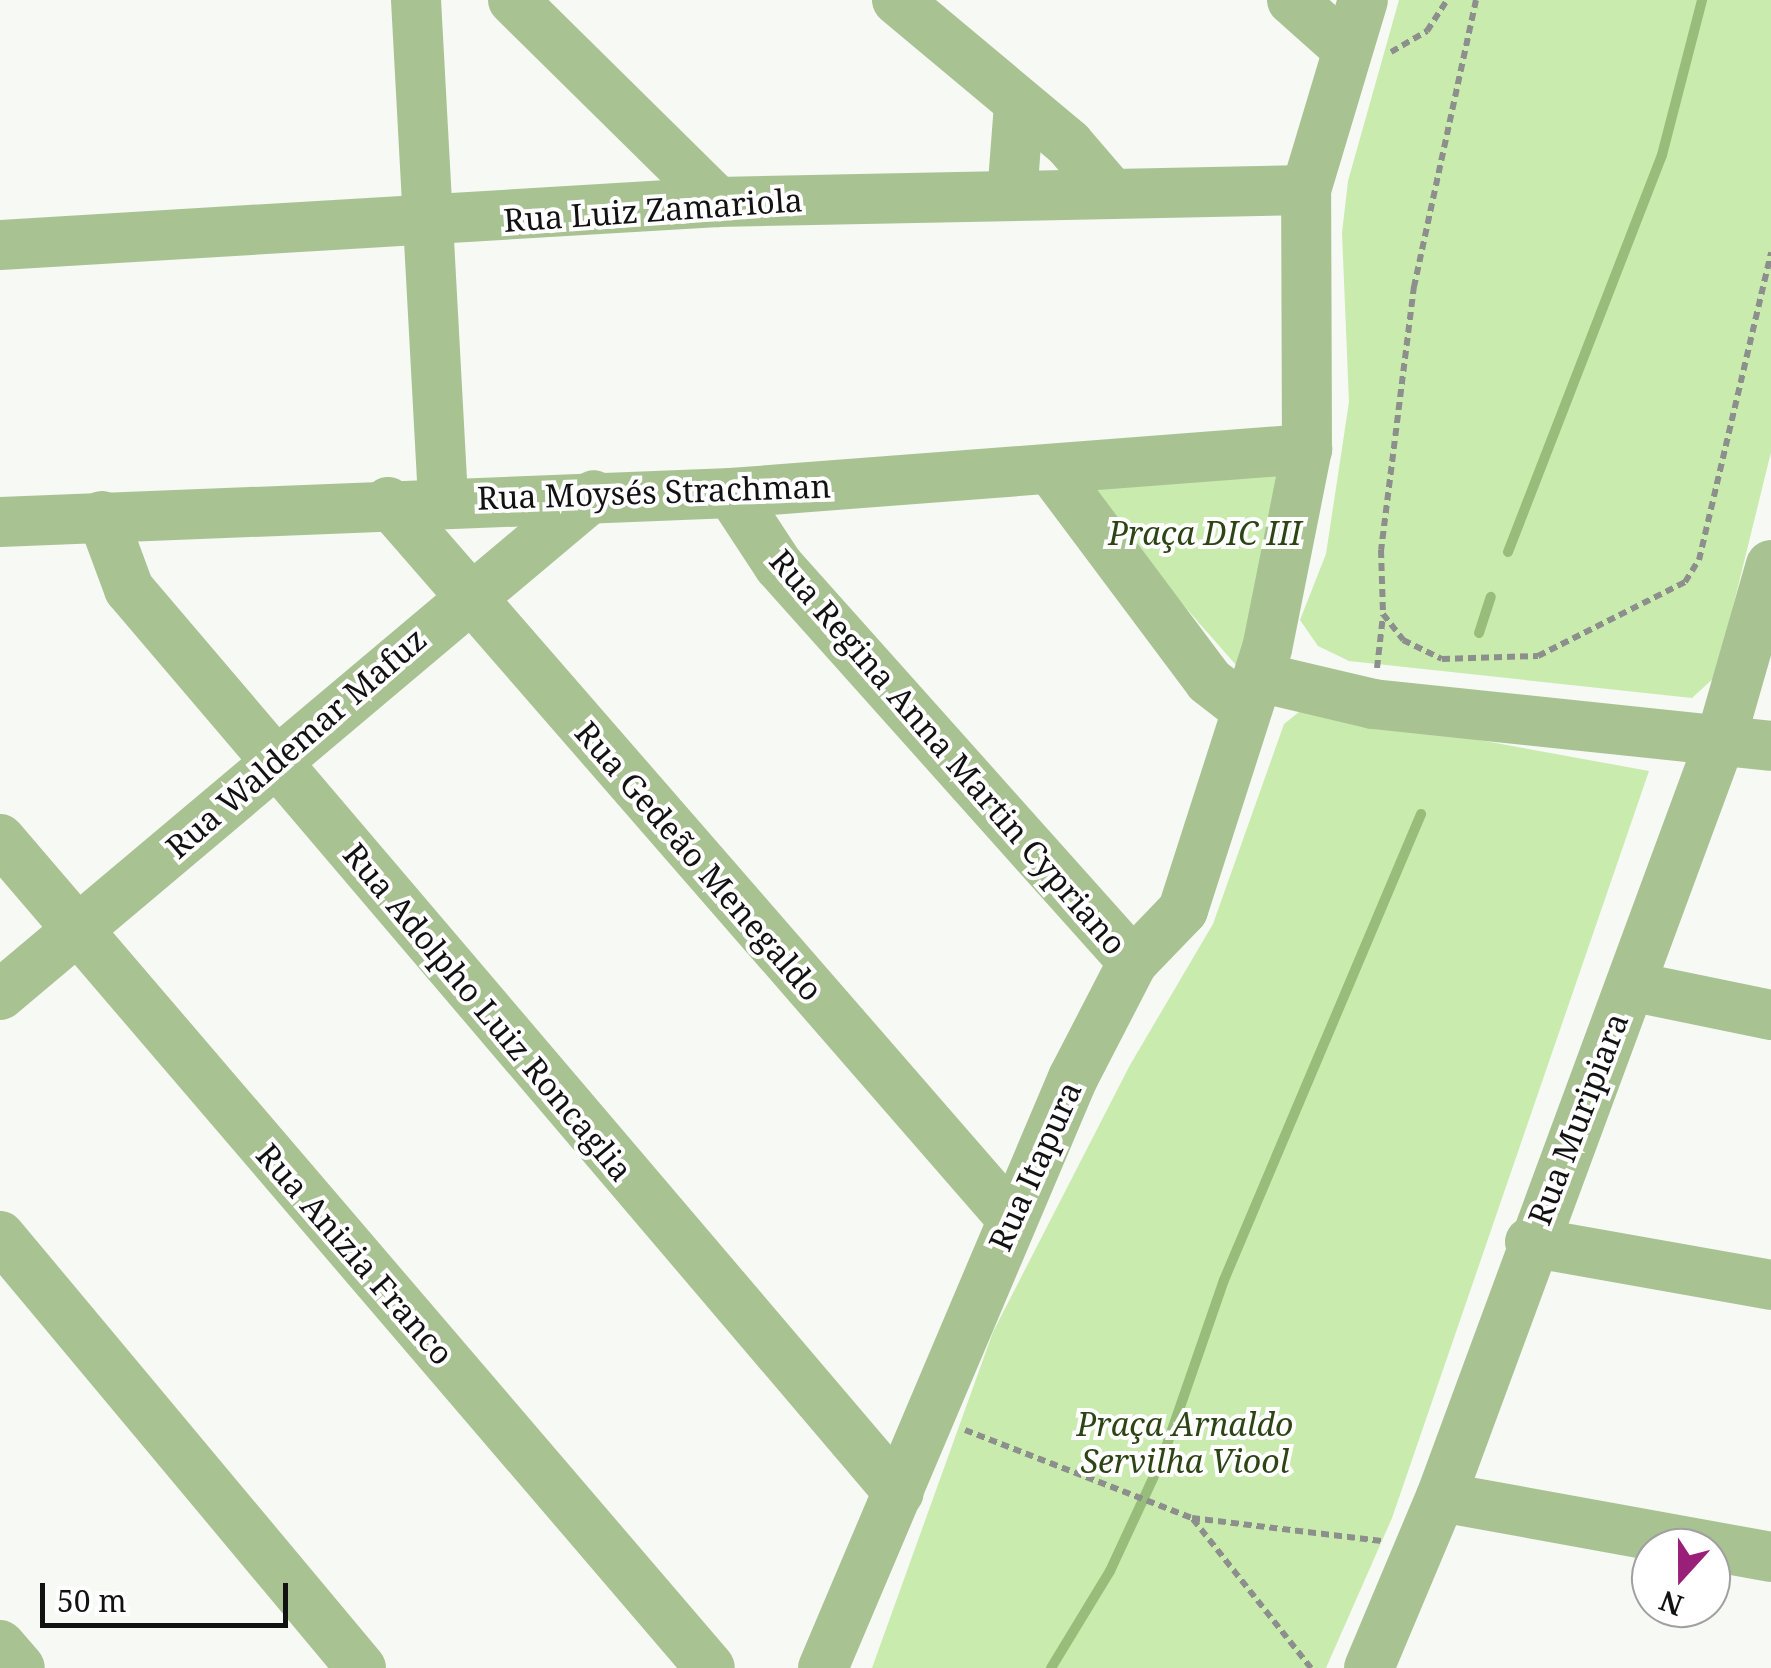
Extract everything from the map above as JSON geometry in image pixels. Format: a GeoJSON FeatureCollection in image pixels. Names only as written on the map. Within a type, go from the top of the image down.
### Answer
{"type":"FeatureCollection","features":[{"type":"Feature","properties":{"kind":"street"},"geometry":{"type":"LineString","coordinates":[[416,0],[443,499]]}},
{"type":"Feature","properties":{"kind":"street"},"geometry":{"type":"LineString","coordinates":[[512,0],[718,202]]}},
{"type":"Feature","properties":{"kind":"street"},"geometry":{"type":"LineString","coordinates":[[897,0],[1020,105],[1112,194]]}},
{"type":"Feature","properties":{"kind":"street"},"geometry":{"type":"LineString","coordinates":[[1292,0],[1344,58]]}},
{"type":"Feature","properties":{"kind":"street","name":"Rua Itapura"},"geometry":{"type":"LineString","coordinates":[[823,1668],[1012,1219],[1133,962],[1183,910],[1252,692],[1306,449],[1306,190],[1363,0]]}},
{"type":"Feature","properties":{"kind":"street"},"geometry":{"type":"LineString","coordinates":[[1012,196],[1020,105]]}},
{"type":"Feature","properties":{"kind":"street","name":"Rua Luiz Zamariola"},"geometry":{"type":"LineString","coordinates":[[0,245],[430,225],[718,202],[1306,190]]}},
{"type":"Feature","properties":{"kind":"street","name":"Rua Moysés Strachman"},"geometry":{"type":"LineString","coordinates":[[0,522],[443,499],[731,493],[1306,449]]}},
{"type":"Feature","properties":{"kind":"street"},"geometry":{"type":"LineString","coordinates":[[1052,471],[1209,681],[1252,692],[1771,746]]}},
{"type":"Feature","properties":{"kind":"street","name":"Rua Regina Anna Martin Cypriano"},"geometry":{"type":"LineString","coordinates":[[731,493],[792,581],[1133,962]]}},
{"type":"Feature","properties":{"kind":"street","name":"Rua Waldemar Mafuz"},"geometry":{"type":"LineString","coordinates":[[0,995],[276,763],[466,596],[594,495]]}},
{"type":"Feature","properties":{"kind":"street","name":"Rua Gedeão Menegaldo"},"geometry":{"type":"LineString","coordinates":[[388,502],[1012,1219]]}},
{"type":"Feature","properties":{"kind":"street","name":"Rua Adolpho Luiz Roncaglia"},"geometry":{"type":"LineString","coordinates":[[102,516],[128,589],[899,1493]]}},
{"type":"Feature","properties":{"kind":"street","name":"Rua Muripiara"},"geometry":{"type":"LineString","coordinates":[[1369,1668],[1441,1497],[1530,1242],[1630,986],[1765,620],[1771,565]]}},
{"type":"Feature","properties":{"kind":"street","name":"Rua Anizia Franco"},"geometry":{"type":"LineString","coordinates":[[0,839],[710,1668]]}},
{"type":"Feature","properties":{"kind":"street"},"geometry":{"type":"LineString","coordinates":[[1630,986],[1771,1015]]}},
{"type":"Feature","properties":{"kind":"street"},"geometry":{"type":"LineString","coordinates":[[0,1236],[361,1668]]}},
{"type":"Feature","properties":{"kind":"street"},"geometry":{"type":"LineString","coordinates":[[1530,1242],[1771,1285]]}},
{"type":"Feature","properties":{"kind":"street"},"geometry":{"type":"LineString","coordinates":[[1441,1497],[1771,1557]]}},
{"type":"Feature","properties":{"kind":"street"},"geometry":{"type":"LineString","coordinates":[[0,1645],[20,1668]]}},
{"type":"Feature","properties":{"kind":"path"},"geometry":{"type":"LineString","coordinates":[[1344,58],[1403,48],[1427,31],[1447,0]]}},
{"type":"Feature","properties":{"kind":"path"},"geometry":{"type":"LineString","coordinates":[[1476,0],[1414,286],[1381,550],[1383,614],[1403,640],[1442,659],[1538,656],[1685,582],[1699,560],[1771,252]]}},
{"type":"Feature","properties":{"kind":"path"},"geometry":{"type":"LineString","coordinates":[[930,1418],[1117,1484],[1192,1518],[1420,1545]]}},
{"type":"Feature","properties":{"kind":"path"},"geometry":{"type":"LineString","coordinates":[[1192,1518],[1312,1668]]}},
{"type":"Feature","properties":{"kind":"green space"},"geometry":{"type":"Polygon","coordinates":[[[1399,0],[1771,0],[1771,452],[1716,676],[1692,698],[1349,661],[1318,646],[1300,620],[1326,554],[1349,402],[1342,233],[1348,181],[1399,0]]]}},
{"type":"Feature","properties":{"kind":"green space","name":"Praça DIC III"},"geometry":{"type":"Polygon","coordinates":[[[1279,471],[1260,649],[1236,665],[1078,485],[1279,471]]]}},
{"type":"Feature","properties":{"kind":"green space","name":"Praça Arnaldo Servilha Viool"},"geometry":{"type":"Polygon","coordinates":[[[1304,708],[1649,771],[1392,1518],[1326,1668],[872,1668],[993,1332],[1130,1065],[1213,924],[1284,724],[1304,708]]]}},
{"type":"Feature","properties":{"kind":"waterway"},"geometry":{"type":"LineString","coordinates":[[1508,552],[1662,155],[1702,0]]}},
{"type":"Feature","properties":{"kind":"waterway"},"geometry":{"type":"LineString","coordinates":[[1479,633],[1491,597]]}},
{"type":"Feature","properties":{"kind":"waterway"},"geometry":{"type":"LineString","coordinates":[[1051,1668],[1110,1571],[1162,1459],[1224,1280],[1421,814]]}}]}
